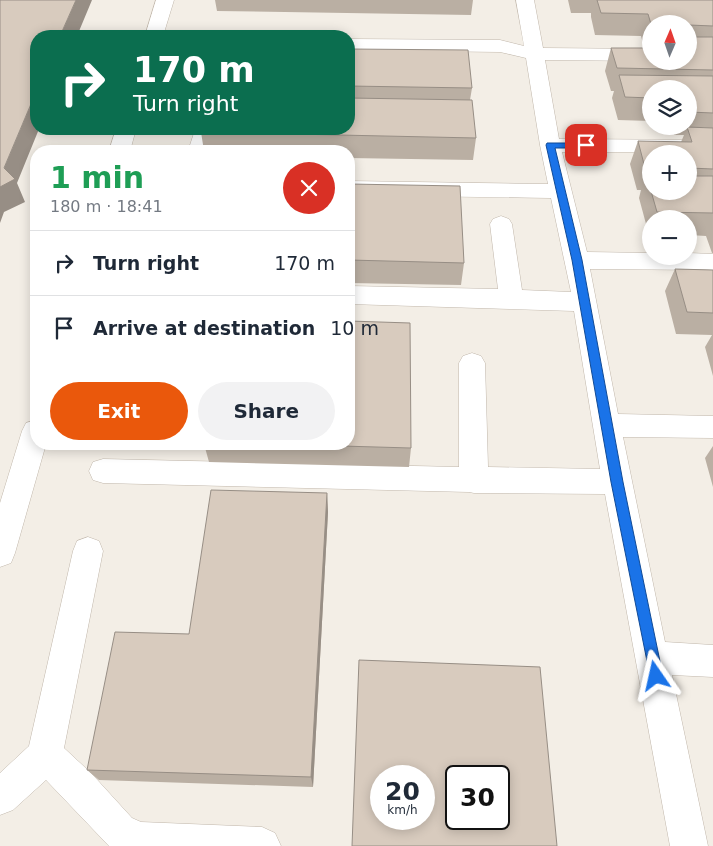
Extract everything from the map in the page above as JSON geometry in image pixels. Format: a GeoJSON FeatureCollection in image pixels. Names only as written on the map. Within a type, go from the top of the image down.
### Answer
{"type":"FeatureCollection","features":[{"type":"Feature","properties":{"kind":"street"},"geometry":{"type":"LineString","coordinates":[[156,30],[164,0]]}},
{"type":"Feature","properties":{"kind":"street"},"geometry":{"type":"LineString","coordinates":[[524,0],[550,145],[577,260],[617,482],[689,846]]}},
{"type":"Feature","properties":{"kind":"street"},"geometry":{"type":"LineString","coordinates":[[355,45],[500,46],[534,54],[642,55]]}},
{"type":"Feature","properties":{"kind":"street"},"geometry":{"type":"LineString","coordinates":[[550,145],[713,146]]}},
{"type":"Feature","properties":{"kind":"street"},"geometry":{"type":"LineString","coordinates":[[355,188],[561,191]]}},
{"type":"Feature","properties":{"kind":"street"},"geometry":{"type":"LineString","coordinates":[[501,224],[511,299]]}},
{"type":"Feature","properties":{"kind":"street"},"geometry":{"type":"LineString","coordinates":[[577,260],[713,262]]}},
{"type":"Feature","properties":{"kind":"street"},"geometry":{"type":"LineString","coordinates":[[355,295],[585,302]]}},
{"type":"Feature","properties":{"kind":"street"},"geometry":{"type":"LineString","coordinates":[[472,363],[474,481]]}},
{"type":"Feature","properties":{"kind":"street"},"geometry":{"type":"LineString","coordinates":[[606,424],[713,427]]}},
{"type":"Feature","properties":{"kind":"street"},"geometry":{"type":"LineString","coordinates":[[0,553],[30,450]]}},
{"type":"Feature","properties":{"kind":"street"},"geometry":{"type":"LineString","coordinates":[[103,471],[203,471],[474,481],[617,482]]}},
{"type":"Feature","properties":{"kind":"street"},"geometry":{"type":"LineString","coordinates":[[0,797],[36,766],[45,755],[88,551]]}},
{"type":"Feature","properties":{"kind":"street"},"geometry":{"type":"LineString","coordinates":[[653,658],[713,661]]}},
{"type":"Feature","properties":{"kind":"street"},"geometry":{"type":"LineString","coordinates":[[45,755],[78,786],[119,831],[140,841],[262,846]]}},
{"type":"Feature","properties":{"kind":"building"},"geometry":{"type":"Polygon","coordinates":[[[0,0],[76,0],[63,30],[30,30],[30,106],[4,168],[15,179],[0,187],[0,0]]]}},
{"type":"Feature","properties":{"kind":"building"},"geometry":{"type":"Polygon","coordinates":[[[597,0],[713,0],[713,26],[698,25],[698,15],[601,13],[597,0]]]}},
{"type":"Feature","properties":{"kind":"building"},"geometry":{"type":"Polygon","coordinates":[[[698,37],[713,37],[713,70],[698,70],[698,37]]]}},
{"type":"Feature","properties":{"kind":"building"},"geometry":{"type":"Polygon","coordinates":[[[611,48],[642,48],[642,69],[617,68],[611,48]]]}},
{"type":"Feature","properties":{"kind":"building"},"geometry":{"type":"Polygon","coordinates":[[[355,49],[468,50],[472,88],[355,86],[355,49]]]}},
{"type":"Feature","properties":{"kind":"building"},"geometry":{"type":"Polygon","coordinates":[[[619,75],[713,76],[713,113],[697,112],[697,80],[642,80],[642,98],[625,97],[619,75]]]}},
{"type":"Feature","properties":{"kind":"building"},"geometry":{"type":"Polygon","coordinates":[[[355,98],[472,100],[476,138],[338,135],[355,135],[355,98]]]}},
{"type":"Feature","properties":{"kind":"building"},"geometry":{"type":"Polygon","coordinates":[[[697,127],[713,128],[713,169],[697,168],[697,145],[642,145],[642,156],[638,141],[692,142],[690,135],[697,135],[697,127]]]}},
{"type":"Feature","properties":{"kind":"building"},"geometry":{"type":"Polygon","coordinates":[[[697,176],[713,176],[713,213],[697,213],[697,210],[656,210],[654,200],[697,200],[697,176]]]}},
{"type":"Feature","properties":{"kind":"building"},"geometry":{"type":"Polygon","coordinates":[[[355,184],[460,186],[464,263],[355,260],[355,184]]]}},
{"type":"Feature","properties":{"kind":"building"},"geometry":{"type":"Polygon","coordinates":[[[675,269],[713,270],[713,313],[687,312],[675,269]]]}},
{"type":"Feature","properties":{"kind":"building"},"geometry":{"type":"Polygon","coordinates":[[[355,321],[410,323],[411,448],[355,446],[355,321]]]}},
{"type":"Feature","properties":{"kind":"building"},"geometry":{"type":"Polygon","coordinates":[[[211,490],[327,493],[311,777],[87,770],[115,632],[189,634],[211,490]]]}},
{"type":"Feature","properties":{"kind":"building"},"geometry":{"type":"Polygon","coordinates":[[[359,660],[540,667],[557,846],[352,846],[359,660]]]}},
{"type":"Feature","properties":{"kind":"route"},"geometry":{"type":"LineString","coordinates":[[586,145],[550,145],[577,260],[617,482],[656,676]]}}]}
